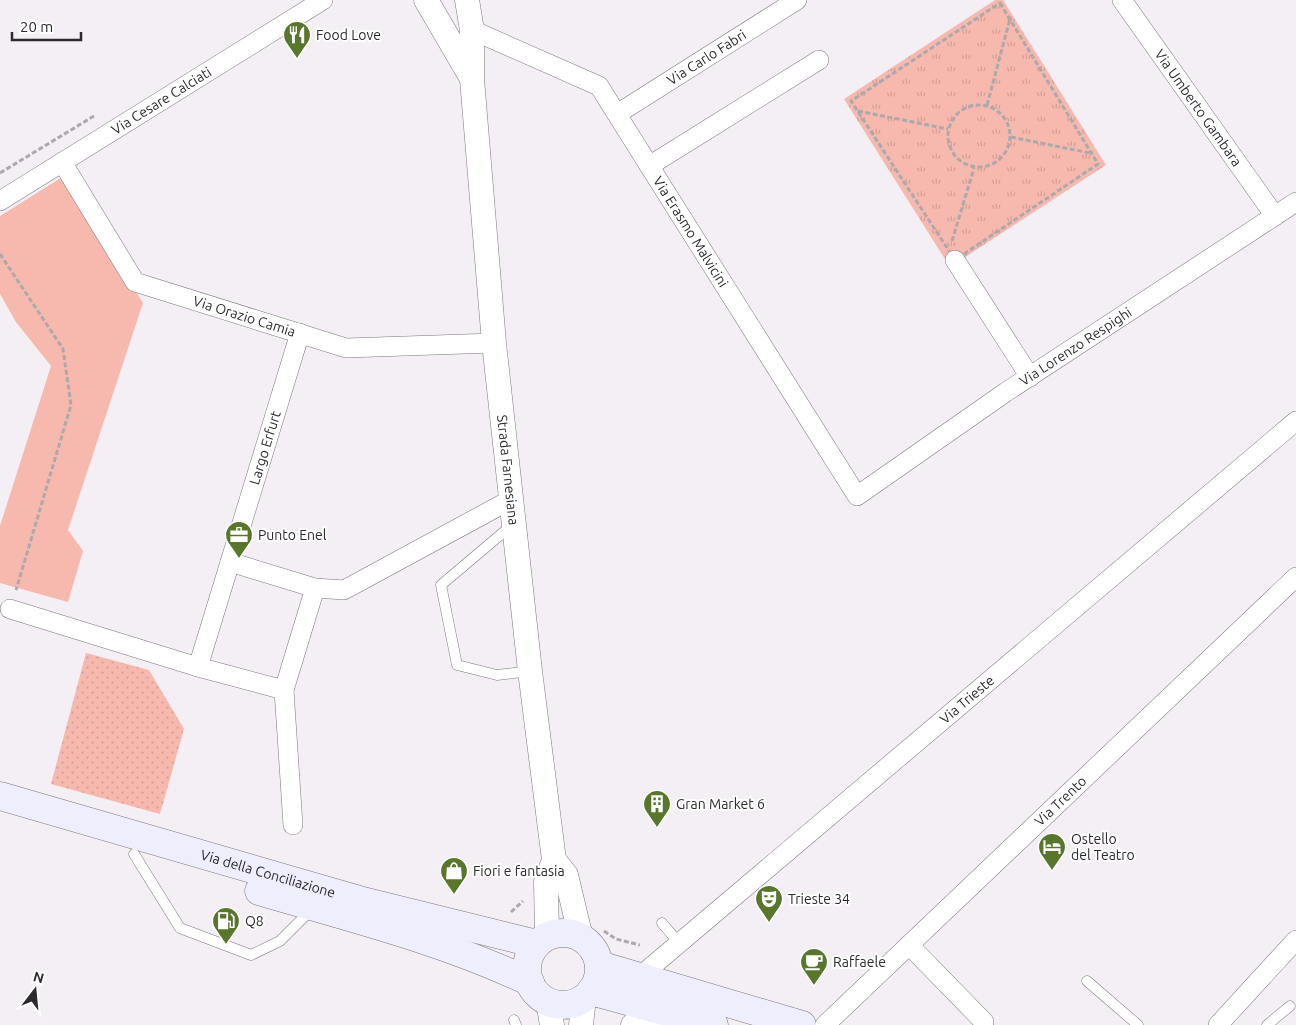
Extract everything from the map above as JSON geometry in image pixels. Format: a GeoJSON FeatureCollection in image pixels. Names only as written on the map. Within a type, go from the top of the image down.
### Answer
{"type":"FeatureCollection","features":[{"type":"Feature","properties":{"kind":"main road","name":"Via della Conciliazione"},"geometry":{"type":"LineString","coordinates":[[0,796],[358,900],[542,940]]}},
{"type":"Feature","properties":{"kind":"main road","name":"Via della Conciliazione"},"geometry":{"type":"LineString","coordinates":[[0,814],[448,947],[491,963],[543,1003]]}},
{"type":"Feature","properties":{"kind":"main road"},"geometry":{"type":"LineString","coordinates":[[542,940],[558,934],[581,938]]}},
{"type":"Feature","properties":{"kind":"main road","name":"Strada Farnesiana"},"geometry":{"type":"LineString","coordinates":[[581,938],[589,945],[599,965]]}},
{"type":"Feature","properties":{"kind":"main road","name":"Strada Farnesiana"},"geometry":{"type":"LineString","coordinates":[[542,940],[528,962],[543,1003]]}},
{"type":"Feature","properties":{"kind":"main road"},"geometry":{"type":"LineString","coordinates":[[543,1003],[567,1005],[588,994],[599,974],[599,965],[802,1025]]}},
{"type":"Feature","properties":{"kind":"main road"},"geometry":{"type":"LineString","coordinates":[[588,994],[714,1025]]}},
{"type":"Feature","properties":{"kind":"street","name":"Via Cesare Calciati"},"geometry":{"type":"LineString","coordinates":[[0,201],[323,0]]}},
{"type":"Feature","properties":{"kind":"street","name":"Strada Farnesiana"},"geometry":{"type":"LineString","coordinates":[[426,0],[472,79]]}},
{"type":"Feature","properties":{"kind":"street","name":"Strada Farnesiana"},"geometry":{"type":"LineString","coordinates":[[467,0],[472,30],[472,79],[494,343],[510,500],[554,860],[546,882],[542,940]]}},
{"type":"Feature","properties":{"kind":"street","name":"Via Carlo Fabri"},"geometry":{"type":"LineString","coordinates":[[617,114],[797,0]]}},
{"type":"Feature","properties":{"kind":"street","name":"Via Umberto Gambara"},"geometry":{"type":"LineString","coordinates":[[1122,0],[1275,216]]}},
{"type":"Feature","properties":{"kind":"street","name":"Via Erasmo Malvicini"},"geometry":{"type":"LineString","coordinates":[[472,30],[599,86],[857,496]]}},
{"type":"Feature","properties":{"kind":"street"},"geometry":{"type":"LineString","coordinates":[[650,166],[819,60]]}},
{"type":"Feature","properties":{"kind":"street","name":"Via Orazio Camia"},"geometry":{"type":"LineString","coordinates":[[62,162],[135,282],[346,348],[494,343]]}},
{"type":"Feature","properties":{"kind":"street","name":"Via Lorenzo Respighi"},"geometry":{"type":"LineString","coordinates":[[857,496],[1030,377],[1296,202]]}},
{"type":"Feature","properties":{"kind":"street"},"geometry":{"type":"LineString","coordinates":[[952,256],[1030,377]]}},
{"type":"Feature","properties":{"kind":"street","name":"Largo Erfurt"},"geometry":{"type":"LineString","coordinates":[[198,667],[300,334]]}},
{"type":"Feature","properties":{"kind":"street","name":"Via Trieste"},"geometry":{"type":"LineString","coordinates":[[638,978],[1296,421]]}},
{"type":"Feature","properties":{"kind":"street"},"geometry":{"type":"LineString","coordinates":[[230,562],[315,588],[344,590],[510,500]]}},
{"type":"Feature","properties":{"kind":"street","name":"Via Trento"},"geometry":{"type":"LineString","coordinates":[[825,1025],[1296,577]]}},
{"type":"Feature","properties":{"kind":"street"},"geometry":{"type":"LineString","coordinates":[[293,825],[284,690],[315,588]]}},
{"type":"Feature","properties":{"kind":"street"},"geometry":{"type":"LineString","coordinates":[[10,609],[198,667],[284,690]]}},
{"type":"Feature","properties":{"kind":"street","name":"Strada Farnesiana"},"geometry":{"type":"LineString","coordinates":[[554,860],[566,875],[581,938]]}},
{"type":"Feature","properties":{"kind":"street"},"geometry":{"type":"LineString","coordinates":[[1218,1025],[1296,940]]}},
{"type":"Feature","properties":{"kind":"street"},"geometry":{"type":"LineString","coordinates":[[909,945],[984,1022]]}},
{"type":"Feature","properties":{"kind":"street"},"geometry":{"type":"LineString","coordinates":[[581,1025],[588,994]]}},
{"type":"Feature","properties":{"kind":"street"},"geometry":{"type":"LineString","coordinates":[[633,1025],[667,1012]]}},
{"type":"Feature","properties":{"kind":"lane"},"geometry":{"type":"LineString","coordinates":[[513,524],[441,585],[457,665],[497,675],[530,672]]}},
{"type":"Feature","properties":{"kind":"lane"},"geometry":{"type":"LineString","coordinates":[[134,854],[180,928],[251,955],[280,941],[314,907]]}},
{"type":"Feature","properties":{"kind":"lane"},"geometry":{"type":"LineString","coordinates":[[662,923],[679,943]]}},
{"type":"Feature","properties":{"kind":"lane"},"geometry":{"type":"LineString","coordinates":[[1087,981],[1138,1025]]}},
{"type":"Feature","properties":{"kind":"lane"},"geometry":{"type":"LineString","coordinates":[[1267,1025],[1290,1006]]}},
{"type":"Feature","properties":{"kind":"path"},"geometry":{"type":"LineString","coordinates":[[1000,3],[1098,164],[952,256],[852,101],[1000,3]]}},
{"type":"Feature","properties":{"kind":"path"},"geometry":{"type":"LineString","coordinates":[[987,105],[1010,19]]}},
{"type":"Feature","properties":{"kind":"path"},"geometry":{"type":"LineString","coordinates":[[977,104],[987,105],[1005,117],[1011,137],[1009,148],[999,160],[985,168],[974,168],[956,158],[948,140],[948,130],[952,120],[963,110],[977,104]]}},
{"type":"Feature","properties":{"kind":"path"},"geometry":{"type":"LineString","coordinates":[[858,111],[948,130]]}},
{"type":"Feature","properties":{"kind":"path"},"geometry":{"type":"LineString","coordinates":[[1011,137],[1090,153]]}},
{"type":"Feature","properties":{"kind":"path"},"geometry":{"type":"LineString","coordinates":[[952,256],[974,168]]}},
{"type":"Feature","properties":{"kind":"path"},"geometry":{"type":"LineString","coordinates":[[0,254],[63,349],[71,405],[10,609]]}},
{"type":"Feature","properties":{"kind":"path"},"geometry":{"type":"LineString","coordinates":[[505,914],[518,907],[525,898]]}},
{"type":"Feature","properties":{"kind":"green space"},"geometry":{"type":"Polygon","coordinates":[[[995,0],[1003,0],[1106,165],[950,267],[844,99],[995,0]]]}},
{"type":"Feature","properties":{"kind":"green space"},"geometry":{"type":"Polygon","coordinates":[[[64,176],[143,303],[68,530],[83,551],[68,602],[0,583],[0,526],[51,366],[16,322],[0,294],[0,216],[64,176]]]}},
{"type":"Feature","properties":{"kind":"green space"},"geometry":{"type":"Polygon","coordinates":[[[86,653],[149,670],[184,729],[160,814],[51,784],[86,653]]]}},
{"type":"Feature","properties":{"kind":"place","name":"Food Love"},"geometry":{"type":"Point","coordinates":[297,59]}},
{"type":"Feature","properties":{"kind":"place","name":"Punto Enel"},"geometry":{"type":"Point","coordinates":[239,559]}},
{"type":"Feature","properties":{"kind":"place","name":"Gran Market 6"},"geometry":{"type":"Point","coordinates":[657,828]}},
{"type":"Feature","properties":{"kind":"place","name":"Ostello del Teatro"},"geometry":{"type":"Point","coordinates":[1052,871]}},
{"type":"Feature","properties":{"kind":"place","name":"Fiori e fantasia"},"geometry":{"type":"Point","coordinates":[454,895]}},
{"type":"Feature","properties":{"kind":"place","name":"Trieste 34"},"geometry":{"type":"Point","coordinates":[769,923]}},
{"type":"Feature","properties":{"kind":"place","name":"Q8"},"geometry":{"type":"Point","coordinates":[226,945]}},
{"type":"Feature","properties":{"kind":"place","name":"Raffaele"},"geometry":{"type":"Point","coordinates":[814,986]}}]}
